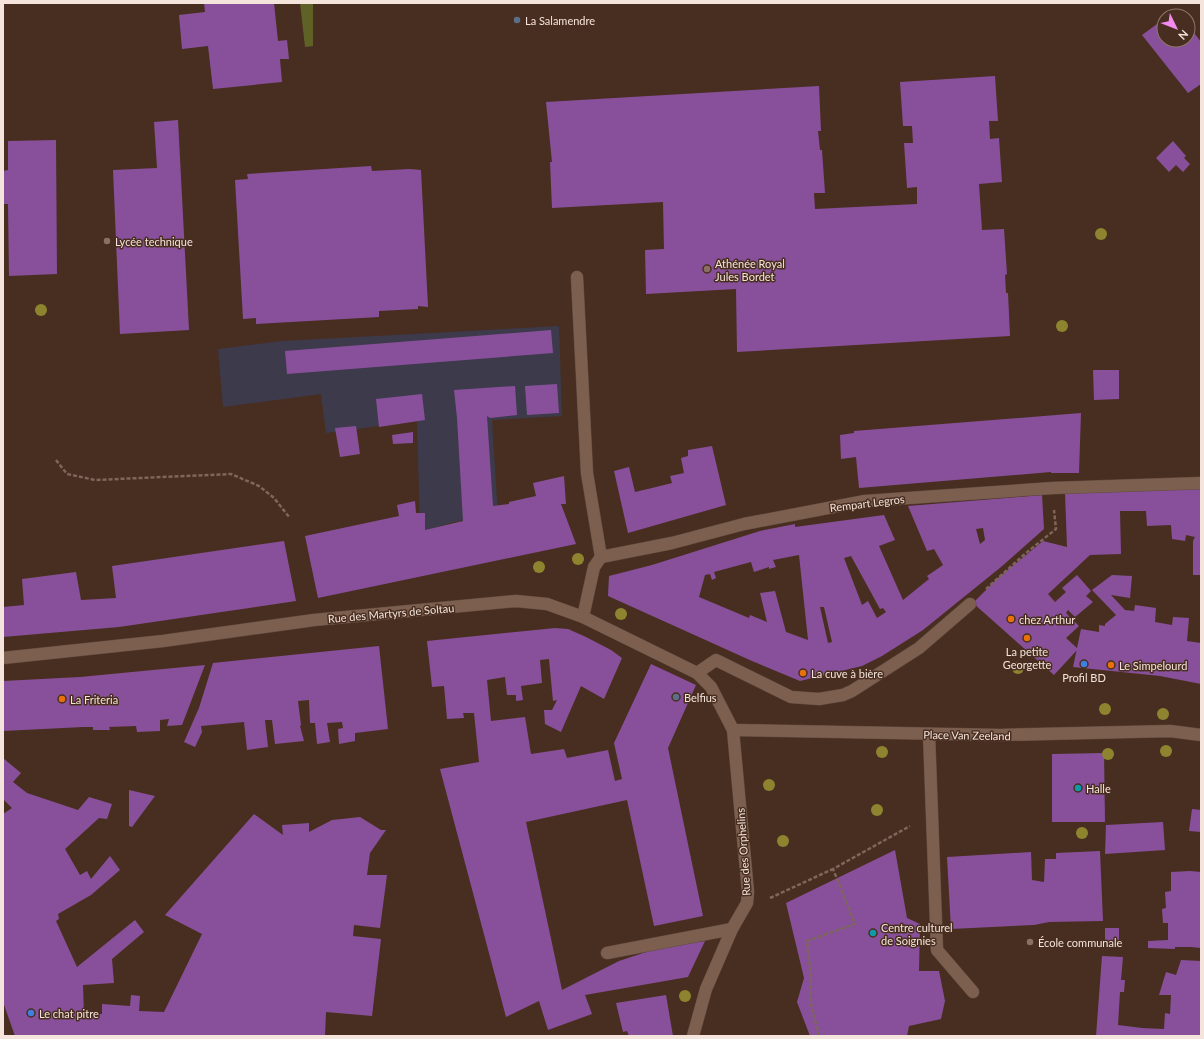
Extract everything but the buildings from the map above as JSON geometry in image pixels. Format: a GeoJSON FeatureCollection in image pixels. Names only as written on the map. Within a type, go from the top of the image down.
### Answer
{"type":"FeatureCollection","features":[{"type":"Feature","properties":{"kind":"street"},"geometry":{"type":"LineString","coordinates":[[577,277],[587,473],[601,557],[594,567],[583,617]]}},
{"type":"Feature","properties":{"kind":"street","name":"Rempart Legros"},"geometry":{"type":"LineString","coordinates":[[601,557],[672,543],[744,524],[865,501],[1053,488],[1201,483]]}},
{"type":"Feature","properties":{"kind":"street","name":"Rue des Martyrs de Soltau"},"geometry":{"type":"LineString","coordinates":[[3,658],[163,641],[314,620],[516,601],[547,604],[583,617],[697,673],[711,687],[733,730]]}},
{"type":"Feature","properties":{"kind":"street"},"geometry":{"type":"LineString","coordinates":[[697,673],[716,660],[791,697],[819,699],[843,695],[919,648],[970,604]]}},
{"type":"Feature","properties":{"kind":"street","name":"Place Van Zeeland"},"geometry":{"type":"LineString","coordinates":[[733,730],[1000,736],[1170,731],[1201,735]]}},
{"type":"Feature","properties":{"kind":"street","name":"Rue des Orphelins"},"geometry":{"type":"LineString","coordinates":[[693,1036],[706,989],[732,929],[747,903],[748,892],[733,730]]}},
{"type":"Feature","properties":{"kind":"street"},"geometry":{"type":"LineString","coordinates":[[929,734],[937,950],[973,992]]}},
{"type":"Feature","properties":{"kind":"street"},"geometry":{"type":"LineString","coordinates":[[607,953],[732,929]]}},
{"type":"Feature","properties":{"kind":"path"},"geometry":{"type":"LineString","coordinates":[[56,460],[67,474],[95,480],[231,474],[259,486],[274,498],[290,518]]}},
{"type":"Feature","properties":{"kind":"path"},"geometry":{"type":"LineString","coordinates":[[970,604],[1026,553],[1056,529],[1053,488]]}},
{"type":"Feature","properties":{"kind":"path"},"geometry":{"type":"LineString","coordinates":[[747,903],[770,898],[833,869],[931,815]]}},
{"type":"Feature","properties":{"kind":"path"},"geometry":{"type":"LineString","coordinates":[[819,1036],[810,1000],[812,978],[807,942],[855,924],[833,869]]}},
{"type":"Feature","properties":{"kind":"shaded area"},"geometry":{"type":"Polygon","coordinates":[[[300,3],[313,3],[313,46],[305,47],[300,3]]]}},
{"type":"Feature","properties":{"kind":"shaded area"},"geometry":{"type":"Polygon","coordinates":[[[559,326],[562,416],[492,420],[498,515],[454,522],[420,532],[417,421],[326,433],[321,394],[223,407],[218,349],[282,341],[559,326]]]}},
{"type":"Feature","properties":{"kind":"place","name":"La Salamendre"},"geometry":{"type":"Point","coordinates":[517,20]}},
{"type":"Feature","properties":{"kind":"place","name":"Lycée technique"},"geometry":{"type":"Point","coordinates":[107,241]}},
{"type":"Feature","properties":{"kind":"place","name":"Athénée Royal Jules Bordet"},"geometry":{"type":"Point","coordinates":[707,269]}},
{"type":"Feature","properties":{"kind":"place","name":"chez Arthur"},"geometry":{"type":"Point","coordinates":[1011,619]}},
{"type":"Feature","properties":{"kind":"place","name":"La petite Georgette"},"geometry":{"type":"Point","coordinates":[1027,638]}},
{"type":"Feature","properties":{"kind":"place","name":"Profil BD"},"geometry":{"type":"Point","coordinates":[1084,664]}},
{"type":"Feature","properties":{"kind":"place","name":"Le Simpelourd"},"geometry":{"type":"Point","coordinates":[1111,665]}},
{"type":"Feature","properties":{"kind":"place","name":"La cuve à bière"},"geometry":{"type":"Point","coordinates":[803,673]}},
{"type":"Feature","properties":{"kind":"place","name":"Belfius"},"geometry":{"type":"Point","coordinates":[676,697]}},
{"type":"Feature","properties":{"kind":"place","name":"La Friteria"},"geometry":{"type":"Point","coordinates":[62,699]}},
{"type":"Feature","properties":{"kind":"place","name":"Halle"},"geometry":{"type":"Point","coordinates":[1078,788]}},
{"type":"Feature","properties":{"kind":"place","name":"Centre culturel de Soignies"},"geometry":{"type":"Point","coordinates":[873,933]}},
{"type":"Feature","properties":{"kind":"place","name":"École communale"},"geometry":{"type":"Point","coordinates":[1030,942]}},
{"type":"Feature","properties":{"kind":"place","name":"Le chat pitre"},"geometry":{"type":"Point","coordinates":[31,1013]}}]}
